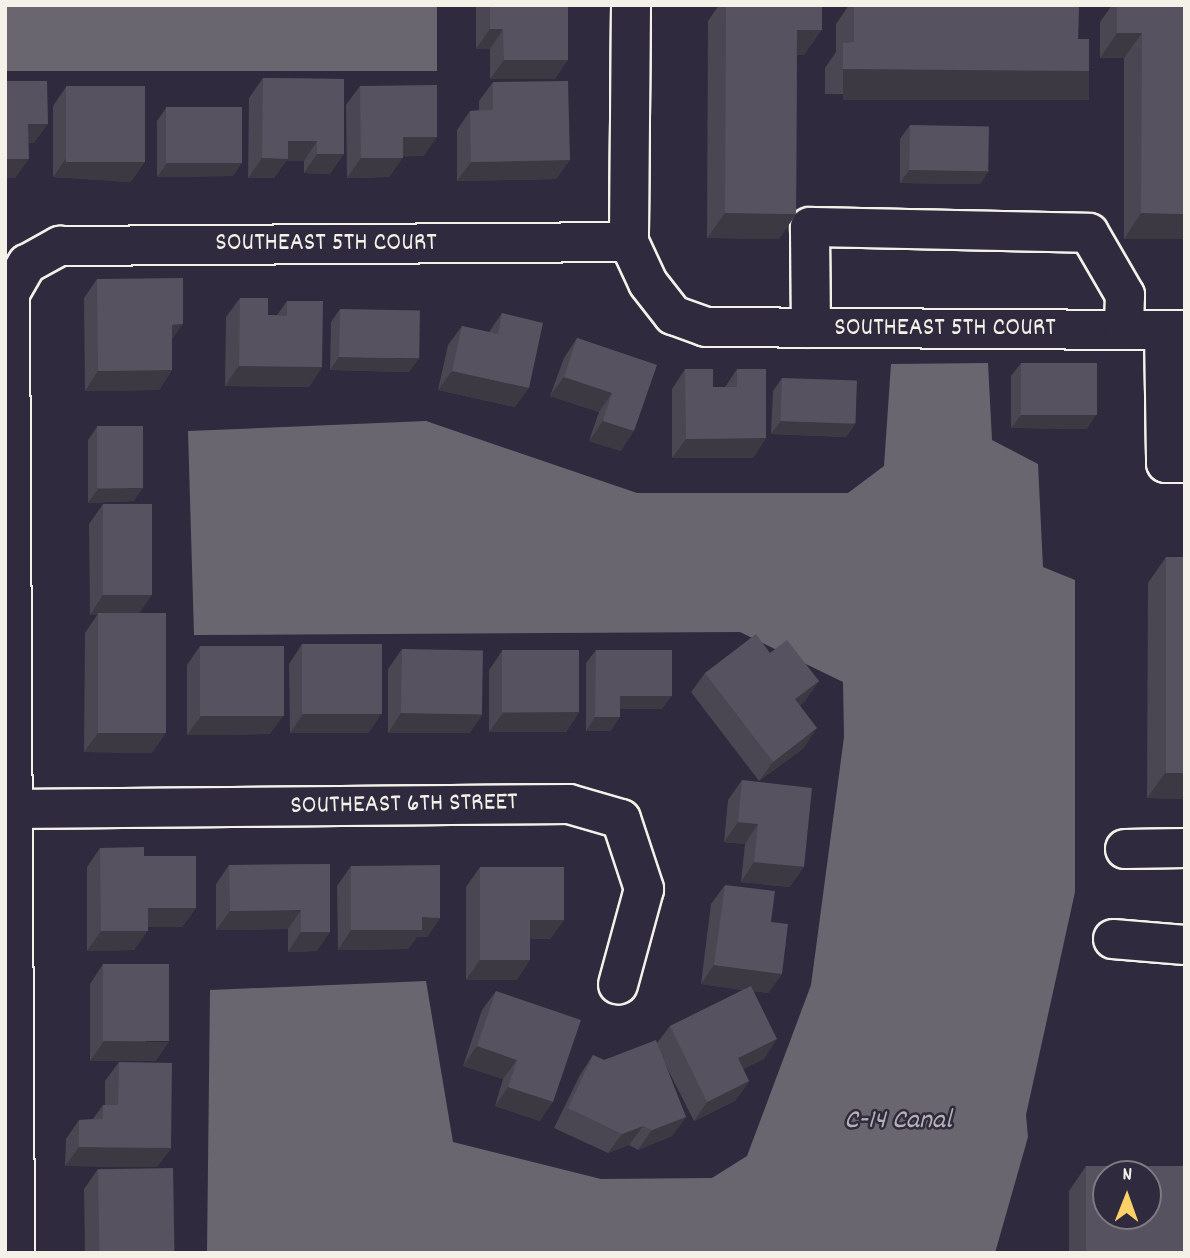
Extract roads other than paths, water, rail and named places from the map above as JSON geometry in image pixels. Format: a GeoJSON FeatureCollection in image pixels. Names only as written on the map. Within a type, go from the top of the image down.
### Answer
{"type":"FeatureCollection","features":[{"type":"Feature","properties":{"kind":"street"},"geometry":{"type":"LineString","coordinates":[[629,242],[631,5]]}},
{"type":"Feature","properties":{"kind":"street"},"geometry":{"type":"LineString","coordinates":[[811,328],[810,227],[1089,233],[1125,295],[1124,330]]}},
{"type":"Feature","properties":{"kind":"street","name":"SOUTHEAST 5TH COURT"},"geometry":{"type":"LineString","coordinates":[[13,809],[10,293],[27,264],[60,246],[629,242],[648,283],[673,315],[706,327],[1175,330]]}},
{"type":"Feature","properties":{"kind":"street"},"geometry":{"type":"LineString","coordinates":[[1175,330],[1175,385],[1166,463],[1185,463]]}},
{"type":"Feature","properties":{"kind":"street","name":"SOUTHEAST 6TH STREET"},"geometry":{"type":"LineString","coordinates":[[13,809],[569,804],[621,820],[645,889],[618,985]]}},
{"type":"Feature","properties":{"kind":"street"},"geometry":{"type":"LineString","coordinates":[[13,809],[15,1253]]}},
{"type":"Feature","properties":{"kind":"street"},"geometry":{"type":"LineString","coordinates":[[1125,849],[1185,848]]}},
{"type":"Feature","properties":{"kind":"street"},"geometry":{"type":"LineString","coordinates":[[1114,939],[1185,945]]}},
{"type":"Feature","properties":{"kind":"water"},"geometry":{"type":"Polygon","coordinates":[[[5,5],[437,5],[437,71],[5,71],[5,5]]]}},
{"type":"Feature","properties":{"kind":"water","name":"C-14 Canal"},"geometry":{"type":"Polygon","coordinates":[[[988,363],[992,440],[1038,464],[1043,567],[1075,580],[1075,892],[1026,1115],[1028,1137],[995,1253],[207,1253],[210,990],[426,981],[453,1142],[601,1179],[712,1178],[747,1156],[811,985],[844,737],[843,682],[740,632],[194,635],[188,431],[426,421],[637,493],[848,493],[884,466],[891,364],[988,363]]]}}]}
